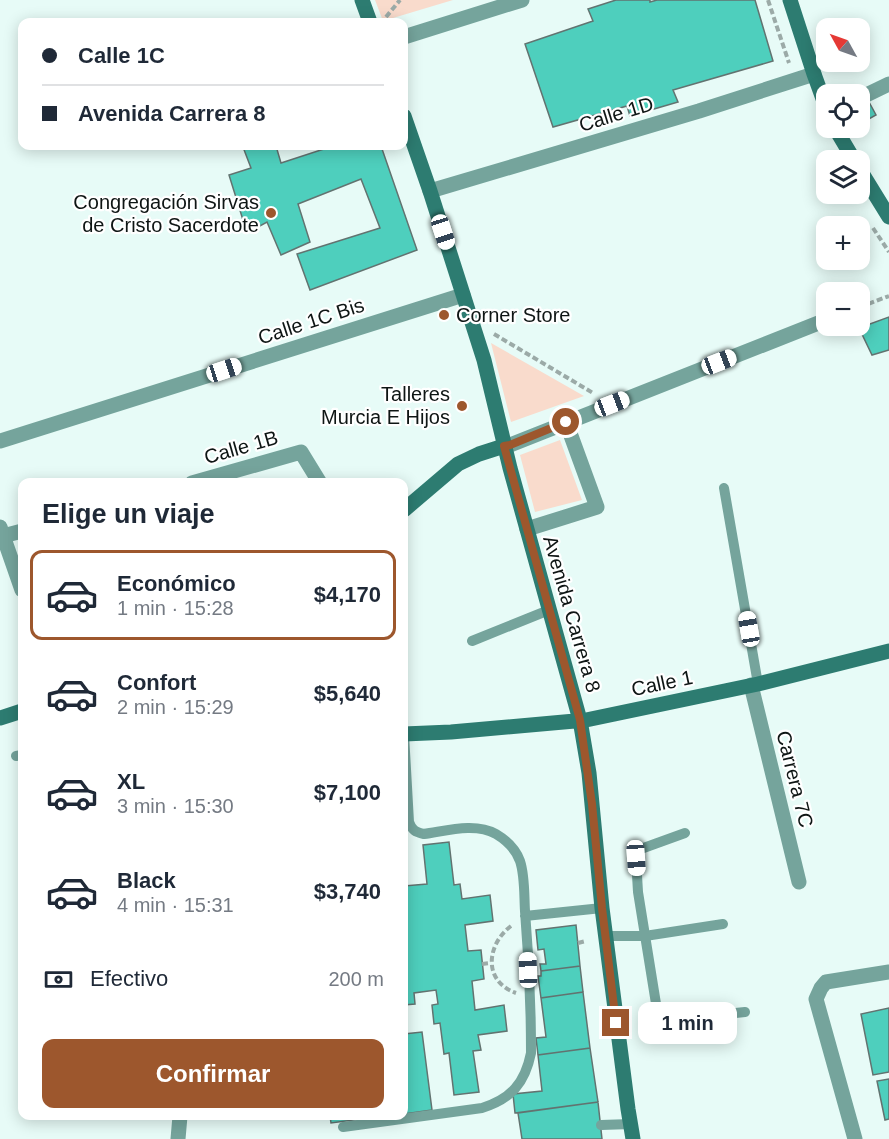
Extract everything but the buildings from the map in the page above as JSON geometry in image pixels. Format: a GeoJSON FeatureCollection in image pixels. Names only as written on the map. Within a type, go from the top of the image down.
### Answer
{"type":"FeatureCollection","features":[{"type":"Feature","properties":{"kind":"main road"},"geometry":{"type":"LineString","coordinates":[[362,0],[373,18]]}},
{"type":"Feature","properties":{"kind":"main road"},"geometry":{"type":"LineString","coordinates":[[790,0],[818,84]]}},
{"type":"Feature","properties":{"kind":"main road","name":"Avenida Carrera 8"},"geometry":{"type":"LineString","coordinates":[[408,128],[484,360],[504,446],[580,720],[592,804],[605,936],[632,1131]]}},
{"type":"Feature","properties":{"kind":"main road"},"geometry":{"type":"LineString","coordinates":[[870,186],[889,217]]}},
{"type":"Feature","properties":{"kind":"main road"},"geometry":{"type":"LineString","coordinates":[[408,507],[458,464],[504,446]]}},
{"type":"Feature","properties":{"kind":"main road","name":"Calle 1"},"geometry":{"type":"LineString","coordinates":[[408,734],[580,720],[754,684],[889,651]]}},
{"type":"Feature","properties":{"kind":"main road"},"geometry":{"type":"LineString","coordinates":[[0,718],[18,712]]}},
{"type":"Feature","properties":{"kind":"street"},"geometry":{"type":"LineString","coordinates":[[408,36],[522,0]]}},
{"type":"Feature","properties":{"kind":"street","name":"Calle 1D"},"geometry":{"type":"LineString","coordinates":[[430,191],[699,111],[814,74]]}},
{"type":"Feature","properties":{"kind":"street"},"geometry":{"type":"LineString","coordinates":[[870,93],[889,84]]}},
{"type":"Feature","properties":{"kind":"street","name":"Calle 1C Bis"},"geometry":{"type":"LineString","coordinates":[[0,441],[463,295]]}},
{"type":"Feature","properties":{"kind":"street"},"geometry":{"type":"LineString","coordinates":[[504,446],[816,324]]}},
{"type":"Feature","properties":{"kind":"street"},"geometry":{"type":"LineString","coordinates":[[527,529],[597,507],[566,422]]}},
{"type":"Feature","properties":{"kind":"street","name":"Calle 1B"},"geometry":{"type":"LineString","coordinates":[[210,478],[301,452],[317,478]]}},
{"type":"Feature","properties":{"kind":"street"},"geometry":{"type":"LineString","coordinates":[[18,531],[2,532],[18,578]]}},
{"type":"Feature","properties":{"kind":"street","name":"Carrera 7C"},"geometry":{"type":"LineString","coordinates":[[754,684],[799,882]]}},
{"type":"Feature","properties":{"kind":"street"},"geometry":{"type":"LineString","coordinates":[[855,1139],[816,999],[826,982],[889,972]]}},
{"type":"Feature","properties":{"kind":"street"},"geometry":{"type":"LineString","coordinates":[[178,1139],[180,1120]]}},
{"type":"Feature","properties":{"kind":"lane"},"geometry":{"type":"LineString","coordinates":[[724,488],[754,684]]}},
{"type":"Feature","properties":{"kind":"lane"},"geometry":{"type":"LineString","coordinates":[[472,641],[549,610]]}},
{"type":"Feature","properties":{"kind":"lane"},"geometry":{"type":"LineString","coordinates":[[408,793],[410,822],[412,829],[417,833],[476,828],[496,834],[515,851],[522,872],[531,1053],[529,1065],[515,1089],[495,1104],[482,1108],[408,1118]]}},
{"type":"Feature","properties":{"kind":"lane"},"geometry":{"type":"LineString","coordinates":[[685,833],[638,850],[636,858],[638,892],[658,1016],[669,1020],[745,1011]]}},
{"type":"Feature","properties":{"kind":"lane"},"geometry":{"type":"LineString","coordinates":[[525,916],[602,908]]}},
{"type":"Feature","properties":{"kind":"lane"},"geometry":{"type":"LineString","coordinates":[[605,936],[645,936],[723,924]]}},
{"type":"Feature","properties":{"kind":"lane"},"geometry":{"type":"LineString","coordinates":[[343,1127],[394,1120]]}},
{"type":"Feature","properties":{"kind":"lane"},"geometry":{"type":"LineString","coordinates":[[601,1125],[632,1131]]}},
{"type":"Feature","properties":{"kind":"path"},"geometry":{"type":"LineString","coordinates":[[380,18],[400,0]]}},
{"type":"Feature","properties":{"kind":"path"},"geometry":{"type":"LineString","coordinates":[[870,303],[889,296]]}},
{"type":"Feature","properties":{"kind":"path"},"geometry":{"type":"LineString","coordinates":[[492,333],[612,404]]}},
{"type":"Feature","properties":{"kind":"path"},"geometry":{"type":"LineString","coordinates":[[514,924],[498,939],[491,963],[496,977],[506,988],[517,993],[529,993]]}},
{"type":"Feature","properties":{"kind":"path"},"geometry":{"type":"LineString","coordinates":[[578,942],[586,941]]}},
{"type":"Feature","properties":{"kind":"path"},"geometry":{"type":"LineString","coordinates":[[482,964],[491,963]]}},
{"type":"Feature","properties":{"kind":"shaded area"},"geometry":{"type":"Polygon","coordinates":[[[375,0],[453,0],[393,18],[382,18],[375,0]]]}},
{"type":"Feature","properties":{"kind":"shaded area"},"geometry":{"type":"Polygon","coordinates":[[[491,343],[584,396],[511,422],[491,343]]]}},
{"type":"Feature","properties":{"kind":"shaded area"},"geometry":{"type":"Polygon","coordinates":[[[560,440],[582,500],[535,512],[520,455],[560,440]]]}},
{"type":"Feature","properties":{"kind":"place","name":"Congregación Sirvas de Cristo Sacerdote"},"geometry":{"type":"Point","coordinates":[271,213]}},
{"type":"Feature","properties":{"kind":"place","name":"Corner Store"},"geometry":{"type":"Point","coordinates":[444,315]}},
{"type":"Feature","properties":{"kind":"place","name":"Talleres Murcia E Hijos"},"geometry":{"type":"Point","coordinates":[462,406]}},
{"type":"Feature","properties":{"kind":"route"},"geometry":{"type":"LineString","coordinates":[[566,422],[504,446],[580,720],[589,773],[616,1023]]}}]}
